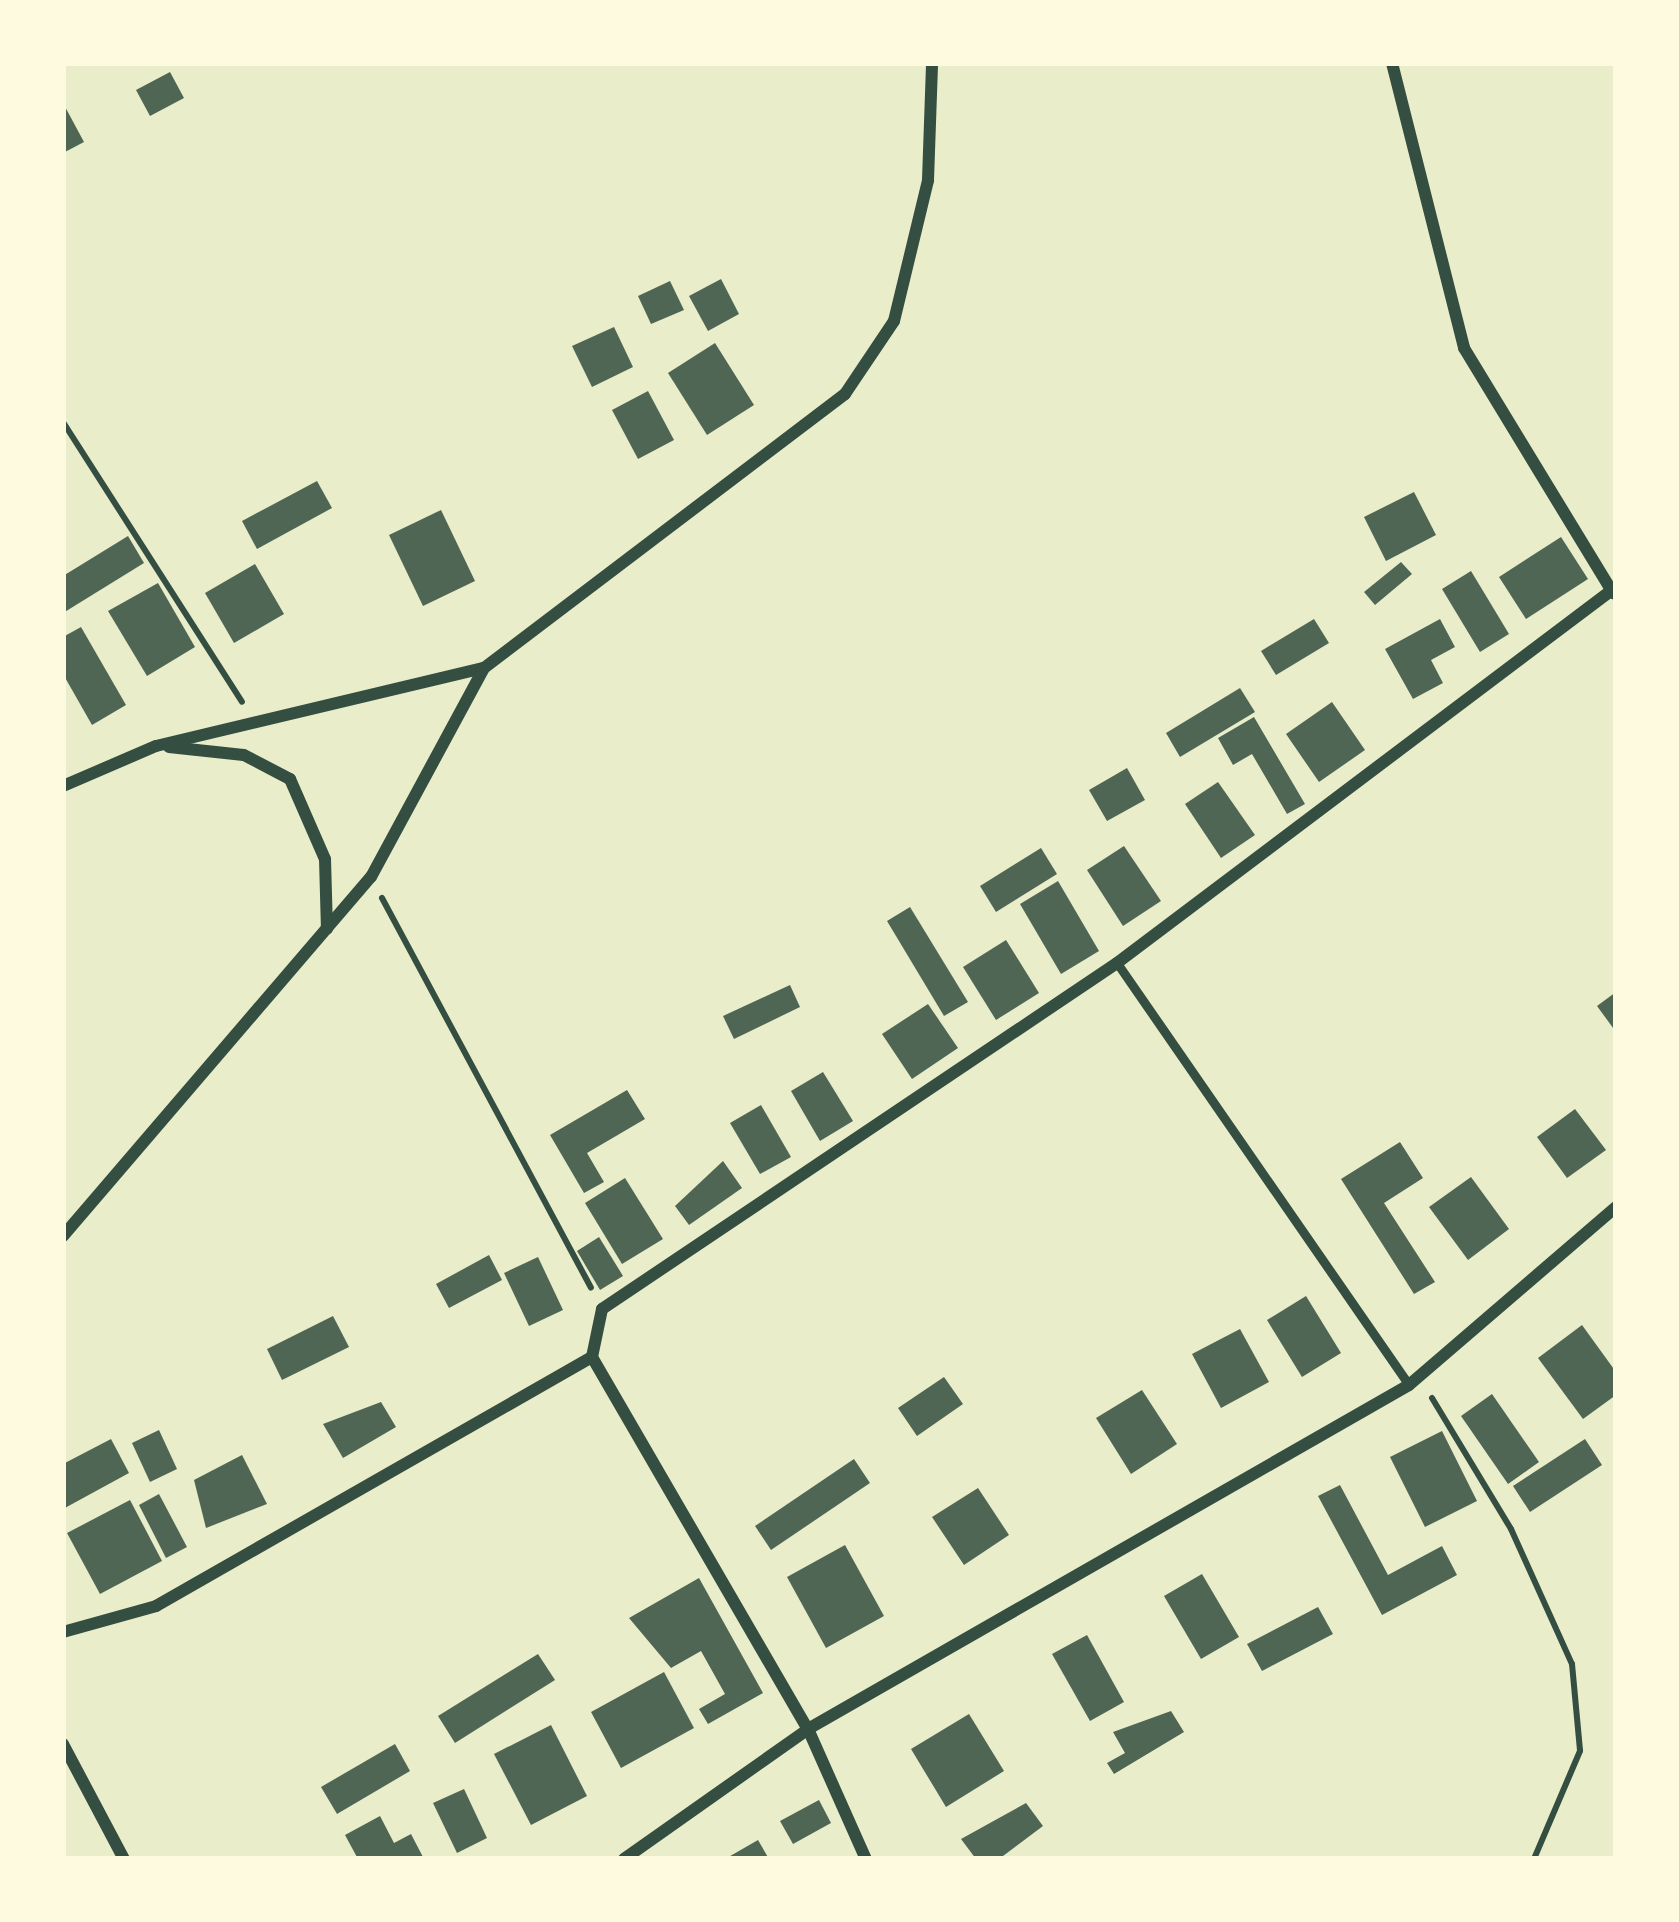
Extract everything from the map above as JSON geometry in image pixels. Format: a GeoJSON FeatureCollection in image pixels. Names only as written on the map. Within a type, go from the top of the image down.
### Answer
{"type":"FeatureCollection","features":[{"type":"Feature","properties":{"kind":"street"},"geometry":{"type":"LineString","coordinates":[[63,1236],[371,878],[484,668],[844,394],[894,321],[928,180],[932,63]]}},
{"type":"Feature","properties":{"kind":"street"},"geometry":{"type":"LineString","coordinates":[[866,1859],[808,1730],[592,1357],[602,1309],[1117,963],[1615,591],[1464,348],[1392,63]]}},
{"type":"Feature","properties":{"kind":"street"},"geometry":{"type":"LineString","coordinates":[[63,786],[156,746],[484,668]]}},
{"type":"Feature","properties":{"kind":"street"},"geometry":{"type":"LineString","coordinates":[[156,746],[244,755],[290,779],[325,859],[327,929]]}},
{"type":"Feature","properties":{"kind":"street"},"geometry":{"type":"LineString","coordinates":[[624,1859],[808,1730],[1414,1381],[1616,1207]]}},
{"type":"Feature","properties":{"kind":"street"},"geometry":{"type":"LineString","coordinates":[[63,1632],[156,1606],[592,1357]]}},
{"type":"Feature","properties":{"kind":"street"},"geometry":{"type":"LineString","coordinates":[[64,1749],[124,1859]]}},
{"type":"Feature","properties":{"kind":"lane"},"geometry":{"type":"LineString","coordinates":[[1117,963],[1414,1381]]}},
{"type":"Feature","properties":{"kind":"path"},"geometry":{"type":"LineString","coordinates":[[63,422],[256,724]]}},
{"type":"Feature","properties":{"kind":"path"},"geometry":{"type":"LineString","coordinates":[[371,878],[602,1309]]}},
{"type":"Feature","properties":{"kind":"path"},"geometry":{"type":"LineString","coordinates":[[1414,1381],[1511,1529],[1572,1664],[1580,1751],[1534,1859]]}},
{"type":"Feature","properties":{"kind":"building"},"geometry":{"type":"Polygon","coordinates":[[[170,72],[184,98],[150,116],[136,90],[170,72]]]}},
{"type":"Feature","properties":{"kind":"building"},"geometry":{"type":"Polygon","coordinates":[[[63,103],[84,142],[63,153],[63,103]]]}},
{"type":"Feature","properties":{"kind":"building"},"geometry":{"type":"Polygon","coordinates":[[[721,279],[739,314],[708,331],[689,296],[721,279]]]}},
{"type":"Feature","properties":{"kind":"building"},"geometry":{"type":"Polygon","coordinates":[[[670,281],[684,310],[651,324],[638,296],[670,281]]]}},
{"type":"Feature","properties":{"kind":"building"},"geometry":{"type":"Polygon","coordinates":[[[614,327],[633,367],[592,387],[572,346],[614,327]]]}},
{"type":"Feature","properties":{"kind":"building"},"geometry":{"type":"Polygon","coordinates":[[[715,343],[754,405],[707,435],[668,373],[715,343]]]}},
{"type":"Feature","properties":{"kind":"building"},"geometry":{"type":"Polygon","coordinates":[[[648,391],[674,440],[638,459],[612,410],[648,391]]]}},
{"type":"Feature","properties":{"kind":"building"},"geometry":{"type":"Polygon","coordinates":[[[317,481],[332,508],[257,549],[242,521],[317,481]]]}},
{"type":"Feature","properties":{"kind":"building"},"geometry":{"type":"Polygon","coordinates":[[[1414,492],[1436,535],[1386,561],[1364,517],[1414,492]]]}},
{"type":"Feature","properties":{"kind":"building"},"geometry":{"type":"Polygon","coordinates":[[[441,510],[475,581],[423,606],[389,535],[441,510]]]}},
{"type":"Feature","properties":{"kind":"building"},"geometry":{"type":"Polygon","coordinates":[[[128,536],[144,563],[63,613],[63,576],[128,536]]]}},
{"type":"Feature","properties":{"kind":"building"},"geometry":{"type":"Polygon","coordinates":[[[1561,537],[1588,579],[1526,619],[1499,577],[1561,537]]]}},
{"type":"Feature","properties":{"kind":"building"},"geometry":{"type":"Polygon","coordinates":[[[1401,562],[1412,574],[1375,605],[1364,592],[1401,562]]]}},
{"type":"Feature","properties":{"kind":"building"},"geometry":{"type":"Polygon","coordinates":[[[255,564],[284,614],[234,643],[205,593],[255,564]]]}},
{"type":"Feature","properties":{"kind":"building"},"geometry":{"type":"Polygon","coordinates":[[[1471,571],[1509,634],[1480,652],[1442,589],[1471,571]]]}},
{"type":"Feature","properties":{"kind":"building"},"geometry":{"type":"Polygon","coordinates":[[[158,583],[195,647],[147,676],[108,611],[158,583]]]}},
{"type":"Feature","properties":{"kind":"building"},"geometry":{"type":"Polygon","coordinates":[[[1314,619],[1329,643],[1276,675],[1261,651],[1314,619]]]}},
{"type":"Feature","properties":{"kind":"building"},"geometry":{"type":"Polygon","coordinates":[[[1440,619],[1455,647],[1431,660],[1443,683],[1413,699],[1385,649],[1440,619]]]}},
{"type":"Feature","properties":{"kind":"building"},"geometry":{"type":"Polygon","coordinates":[[[81,627],[126,705],[92,725],[63,674],[63,637],[81,627]]]}},
{"type":"Feature","properties":{"kind":"building"},"geometry":{"type":"Polygon","coordinates":[[[1240,688],[1255,712],[1180,757],[1166,733],[1240,688]]]}},
{"type":"Feature","properties":{"kind":"building"},"geometry":{"type":"Polygon","coordinates":[[[1332,702],[1365,750],[1319,782],[1286,734],[1332,702]]]}},
{"type":"Feature","properties":{"kind":"building"},"geometry":{"type":"Polygon","coordinates":[[[1254,717],[1305,804],[1287,814],[1252,754],[1233,765],[1218,738],[1254,717]]]}},
{"type":"Feature","properties":{"kind":"building"},"geometry":{"type":"Polygon","coordinates":[[[1127,768],[1145,800],[1107,821],[1089,790],[1127,768]]]}},
{"type":"Feature","properties":{"kind":"building"},"geometry":{"type":"Polygon","coordinates":[[[1218,782],[1255,835],[1221,858],[1185,804],[1218,782]]]}},
{"type":"Feature","properties":{"kind":"building"},"geometry":{"type":"Polygon","coordinates":[[[1124,846],[1161,901],[1123,926],[1087,870],[1124,846]]]}},
{"type":"Feature","properties":{"kind":"building"},"geometry":{"type":"Polygon","coordinates":[[[1041,848],[1057,874],[996,912],[980,886],[1041,848]]]}},
{"type":"Feature","properties":{"kind":"building"},"geometry":{"type":"Polygon","coordinates":[[[1058,881],[1099,951],[1061,974],[1020,904],[1058,881]]]}},
{"type":"Feature","properties":{"kind":"building"},"geometry":{"type":"Polygon","coordinates":[[[910,907],[968,1002],[944,1016],[887,921],[910,907]]]}},
{"type":"Feature","properties":{"kind":"building"},"geometry":{"type":"Polygon","coordinates":[[[1006,940],[1039,993],[996,1020],[963,967],[1006,940]]]}},
{"type":"Feature","properties":{"kind":"building"},"geometry":{"type":"Polygon","coordinates":[[[790,985],[800,1007],[734,1039],[723,1016],[790,985]]]}},
{"type":"Feature","properties":{"kind":"building"},"geometry":{"type":"Polygon","coordinates":[[[1616,992],[1616,1032],[1597,1006],[1616,992]]]}},
{"type":"Feature","properties":{"kind":"building"},"geometry":{"type":"Polygon","coordinates":[[[928,1004],[958,1048],[912,1079],[882,1034],[928,1004]]]}},
{"type":"Feature","properties":{"kind":"building"},"geometry":{"type":"Polygon","coordinates":[[[823,1072],[853,1121],[820,1141],[791,1091],[823,1072]]]}},
{"type":"Feature","properties":{"kind":"building"},"geometry":{"type":"Polygon","coordinates":[[[627,1090],[645,1119],[587,1153],[604,1182],[584,1193],[550,1135],[627,1090]]]}},
{"type":"Feature","properties":{"kind":"building"},"geometry":{"type":"Polygon","coordinates":[[[761,1105],[791,1157],[760,1174],[730,1123],[761,1105]]]}},
{"type":"Feature","properties":{"kind":"building"},"geometry":{"type":"Polygon","coordinates":[[[1575,1109],[1606,1150],[1567,1178],[1537,1137],[1575,1109]]]}},
{"type":"Feature","properties":{"kind":"building"},"geometry":{"type":"Polygon","coordinates":[[[1400,1142],[1423,1178],[1384,1203],[1435,1282],[1414,1294],[1341,1179],[1400,1142]]]}},
{"type":"Feature","properties":{"kind":"building"},"geometry":{"type":"Polygon","coordinates":[[[723,1161],[742,1188],[689,1225],[675,1206],[723,1161]]]}},
{"type":"Feature","properties":{"kind":"building"},"geometry":{"type":"Polygon","coordinates":[[[1471,1177],[1509,1229],[1468,1260],[1429,1207],[1471,1177]]]}},
{"type":"Feature","properties":{"kind":"building"},"geometry":{"type":"Polygon","coordinates":[[[625,1178],[663,1239],[622,1264],[585,1203],[625,1178]]]}},
{"type":"Feature","properties":{"kind":"building"},"geometry":{"type":"Polygon","coordinates":[[[599,1237],[623,1276],[600,1290],[577,1251],[599,1237]]]}},
{"type":"Feature","properties":{"kind":"building"},"geometry":{"type":"Polygon","coordinates":[[[489,1255],[502,1280],[449,1308],[436,1284],[489,1255]]]}},
{"type":"Feature","properties":{"kind":"building"},"geometry":{"type":"Polygon","coordinates":[[[538,1257],[563,1310],[529,1326],[504,1273],[538,1257]]]}},
{"type":"Feature","properties":{"kind":"building"},"geometry":{"type":"Polygon","coordinates":[[[1306,1296],[1341,1353],[1302,1377],[1267,1320],[1306,1296]]]}},
{"type":"Feature","properties":{"kind":"building"},"geometry":{"type":"Polygon","coordinates":[[[333,1316],[349,1347],[282,1380],[267,1349],[333,1316]]]}},
{"type":"Feature","properties":{"kind":"building"},"geometry":{"type":"Polygon","coordinates":[[[1582,1325],[1616,1372],[1616,1395],[1583,1419],[1538,1358],[1582,1325]]]}},
{"type":"Feature","properties":{"kind":"building"},"geometry":{"type":"Polygon","coordinates":[[[1240,1329],[1269,1382],[1221,1408],[1192,1354],[1240,1329]]]}},
{"type":"Feature","properties":{"kind":"building"},"geometry":{"type":"Polygon","coordinates":[[[944,1377],[963,1404],[917,1436],[898,1408],[944,1377]]]}},
{"type":"Feature","properties":{"kind":"building"},"geometry":{"type":"Polygon","coordinates":[[[1142,1390],[1177,1444],[1131,1474],[1096,1418],[1142,1390]]]}},
{"type":"Feature","properties":{"kind":"building"},"geometry":{"type":"Polygon","coordinates":[[[1492,1394],[1539,1462],[1508,1484],[1461,1416],[1492,1394]]]}},
{"type":"Feature","properties":{"kind":"building"},"geometry":{"type":"Polygon","coordinates":[[[381,1402],[396,1427],[343,1458],[323,1424],[381,1402]]]}},
{"type":"Feature","properties":{"kind":"building"},"geometry":{"type":"Polygon","coordinates":[[[159,1430],[177,1469],[150,1482],[132,1443],[159,1430]]]}},
{"type":"Feature","properties":{"kind":"building"},"geometry":{"type":"Polygon","coordinates":[[[1442,1431],[1477,1501],[1425,1527],[1390,1457],[1442,1431]]]}},
{"type":"Feature","properties":{"kind":"building"},"geometry":{"type":"Polygon","coordinates":[[[111,1439],[129,1473],[63,1509],[63,1464],[111,1439]]]}},
{"type":"Feature","properties":{"kind":"building"},"geometry":{"type":"Polygon","coordinates":[[[1585,1439],[1602,1465],[1530,1512],[1513,1486],[1585,1439]]]}},
{"type":"Feature","properties":{"kind":"building"},"geometry":{"type":"Polygon","coordinates":[[[242,1455],[267,1504],[206,1528],[194,1480],[242,1455]]]}},
{"type":"Feature","properties":{"kind":"building"},"geometry":{"type":"Polygon","coordinates":[[[854,1459],[870,1483],[771,1550],[755,1526],[854,1459]]]}},
{"type":"Feature","properties":{"kind":"building"},"geometry":{"type":"Polygon","coordinates":[[[1340,1485],[1388,1575],[1442,1546],[1457,1575],[1382,1615],[1318,1496],[1340,1485]]]}},
{"type":"Feature","properties":{"kind":"building"},"geometry":{"type":"Polygon","coordinates":[[[978,1488],[1009,1535],[964,1565],[932,1517],[978,1488]]]}},
{"type":"Feature","properties":{"kind":"building"},"geometry":{"type":"Polygon","coordinates":[[[159,1494],[187,1547],[166,1558],[139,1505],[159,1494]]]}},
{"type":"Feature","properties":{"kind":"building"},"geometry":{"type":"Polygon","coordinates":[[[130,1500],[162,1561],[100,1594],[67,1533],[130,1500]]]}},
{"type":"Feature","properties":{"kind":"building"},"geometry":{"type":"Polygon","coordinates":[[[845,1545],[884,1616],[826,1648],[787,1577],[845,1545]]]}},
{"type":"Feature","properties":{"kind":"building"},"geometry":{"type":"Polygon","coordinates":[[[1202,1574],[1239,1637],[1201,1659],[1164,1596],[1202,1574]]]}},
{"type":"Feature","properties":{"kind":"building"},"geometry":{"type":"Polygon","coordinates":[[[699,1578],[763,1693],[708,1724],[699,1709],[725,1694],[701,1651],[671,1668],[629,1618],[699,1578]]]}},
{"type":"Feature","properties":{"kind":"building"},"geometry":{"type":"Polygon","coordinates":[[[1318,1607],[1333,1634],[1262,1671],[1247,1644],[1318,1607]]]}},
{"type":"Feature","properties":{"kind":"building"},"geometry":{"type":"Polygon","coordinates":[[[1087,1635],[1124,1702],[1090,1721],[1052,1654],[1087,1635]]]}},
{"type":"Feature","properties":{"kind":"building"},"geometry":{"type":"Polygon","coordinates":[[[538,1654],[555,1680],[455,1743],[438,1716],[538,1654]]]}},
{"type":"Feature","properties":{"kind":"building"},"geometry":{"type":"Polygon","coordinates":[[[664,1672],[694,1728],[621,1768],[591,1712],[664,1672]]]}},
{"type":"Feature","properties":{"kind":"building"},"geometry":{"type":"Polygon","coordinates":[[[1171,1711],[1184,1732],[1114,1774],[1107,1763],[1125,1753],[1113,1732],[1171,1711]]]}},
{"type":"Feature","properties":{"kind":"building"},"geometry":{"type":"Polygon","coordinates":[[[969,1714],[1004,1771],[946,1807],[911,1749],[969,1714]]]}},
{"type":"Feature","properties":{"kind":"building"},"geometry":{"type":"Polygon","coordinates":[[[551,1725],[587,1796],[531,1825],[494,1754],[551,1725]]]}},
{"type":"Feature","properties":{"kind":"building"},"geometry":{"type":"Polygon","coordinates":[[[395,1744],[410,1771],[337,1814],[321,1787],[395,1744]]]}},
{"type":"Feature","properties":{"kind":"building"},"geometry":{"type":"Polygon","coordinates":[[[464,1789],[487,1838],[457,1853],[433,1803],[464,1789]]]}},
{"type":"Feature","properties":{"kind":"building"},"geometry":{"type":"Polygon","coordinates":[[[819,1800],[831,1823],[793,1844],[780,1821],[819,1800]]]}},
{"type":"Feature","properties":{"kind":"building"},"geometry":{"type":"Polygon","coordinates":[[[1026,1803],[1043,1826],[999,1859],[976,1859],[961,1839],[1026,1803]]]}},
{"type":"Feature","properties":{"kind":"building"},"geometry":{"type":"Polygon","coordinates":[[[380,1816],[394,1843],[411,1834],[424,1859],[358,1859],[345,1835],[380,1816]]]}},
{"type":"Feature","properties":{"kind":"building"},"geometry":{"type":"Polygon","coordinates":[[[758,1840],[769,1859],[725,1859],[758,1840]]]}}]}
